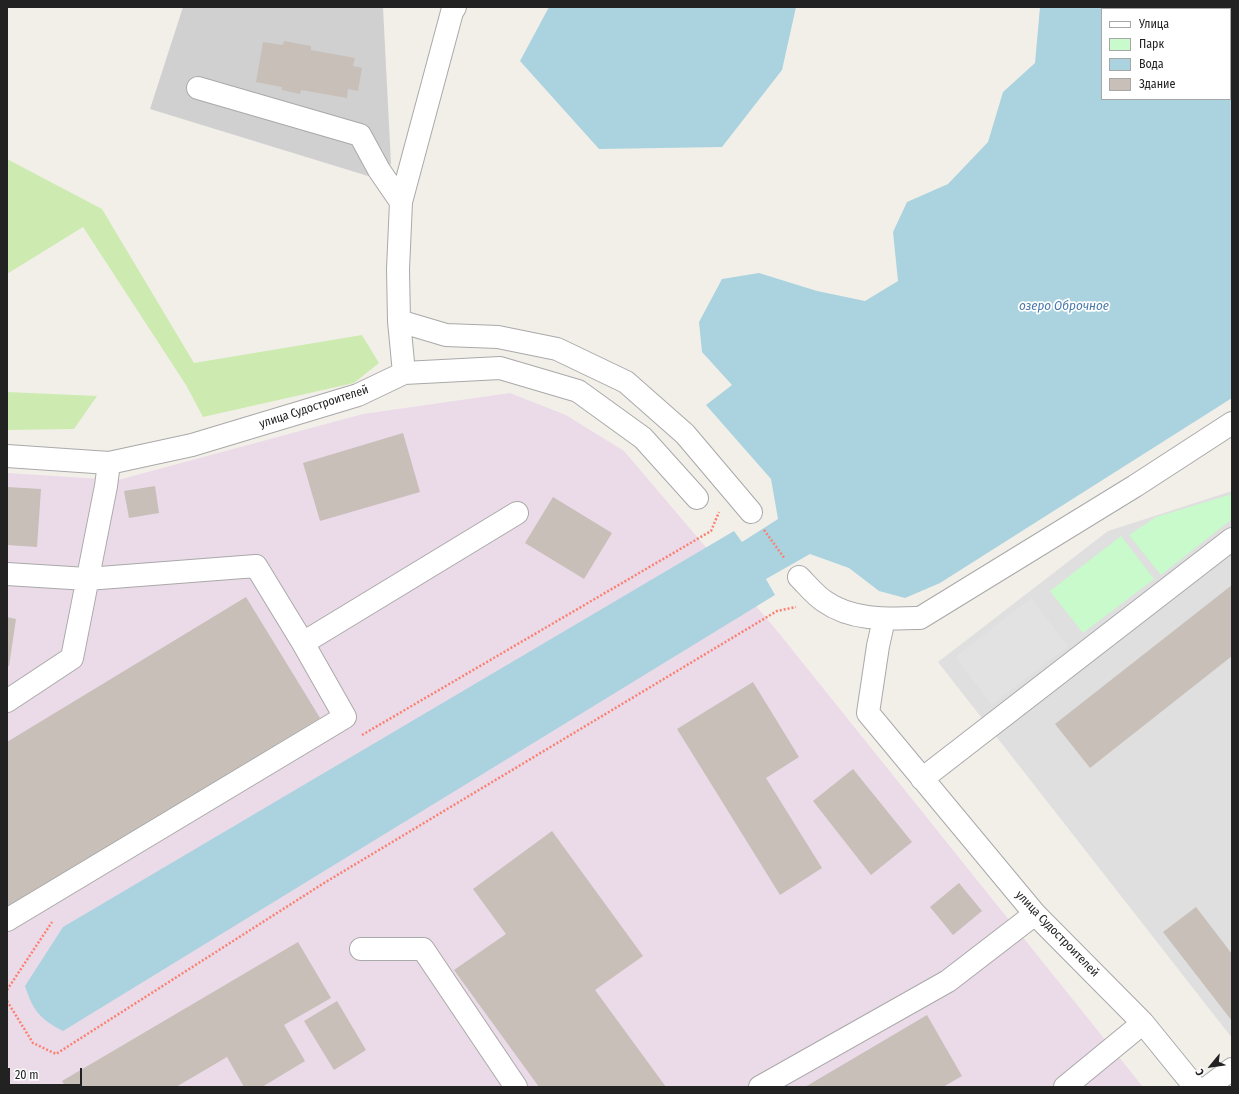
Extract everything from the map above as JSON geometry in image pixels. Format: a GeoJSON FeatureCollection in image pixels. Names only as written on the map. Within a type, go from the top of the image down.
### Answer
{"type":"FeatureCollection","features":[{"type":"Feature","properties":{"kind":"street"},"geometry":{"type":"LineString","coordinates":[[404,373],[399,321],[398,269],[401,202],[452,12],[455,7]]}},
{"type":"Feature","properties":{"kind":"street"},"geometry":{"type":"LineString","coordinates":[[198,88],[360,135],[379,170],[401,202]]}},
{"type":"Feature","properties":{"kind":"street"},"geometry":{"type":"LineString","coordinates":[[399,321],[446,335],[498,337],[557,349],[626,382],[684,434],[756,519]]}},
{"type":"Feature","properties":{"kind":"street","name":"улица Судостроителей"},"geometry":{"type":"LineString","coordinates":[[7,456],[109,463],[192,445],[350,398],[404,373],[500,368],[578,391],[643,438],[697,498]]}},
{"type":"Feature","properties":{"kind":"street"},"geometry":{"type":"LineString","coordinates":[[793,570],[824,601],[846,612],[884,619],[920,618],[1135,486],[1232,422]]}},
{"type":"Feature","properties":{"kind":"street"},"geometry":{"type":"LineString","coordinates":[[7,701],[72,658],[106,486],[109,463]]}},
{"type":"Feature","properties":{"kind":"street"},"geometry":{"type":"LineString","coordinates":[[303,643],[517,513]]}},
{"type":"Feature","properties":{"kind":"street"},"geometry":{"type":"LineString","coordinates":[[922,779],[1232,539]]}},
{"type":"Feature","properties":{"kind":"street"},"geometry":{"type":"LineString","coordinates":[[7,574],[87,579],[256,566],[303,643],[345,717],[7,920]]}},
{"type":"Feature","properties":{"kind":"street","name":"улица Судостроителей"},"geometry":{"type":"LineString","coordinates":[[884,619],[878,646],[868,713],[1035,914],[1143,1023],[1195,1087]]}},
{"type":"Feature","properties":{"kind":"street"},"geometry":{"type":"LineString","coordinates":[[760,1087],[948,981],[1035,914]]}},
{"type":"Feature","properties":{"kind":"street"},"geometry":{"type":"LineString","coordinates":[[361,949],[423,949],[516,1087]]}},
{"type":"Feature","properties":{"kind":"street"},"geometry":{"type":"LineString","coordinates":[[1064,1087],[1143,1023]]}},
{"type":"Feature","properties":{"kind":"street"},"geometry":{"type":"LineString","coordinates":[[1208,1087],[1232,1069]]}},
{"type":"Feature","properties":{"kind":"path"},"geometry":{"type":"LineString","coordinates":[[360,736],[711,531],[721,508]]}},
{"type":"Feature","properties":{"kind":"path"},"geometry":{"type":"LineString","coordinates":[[756,519],[793,570]]}},
{"type":"Feature","properties":{"kind":"path"},"geometry":{"type":"LineString","coordinates":[[7,1001],[33,1043],[56,1054],[324,883],[777,611],[824,601]]}},
{"type":"Feature","properties":{"kind":"path"},"geometry":{"type":"LineString","coordinates":[[7,990],[54,919]]}},
{"type":"Feature","properties":{"kind":"shaded area"},"geometry":{"type":"Polygon","coordinates":[[[183,7],[383,7],[391,164],[368,176],[150,109],[183,7]]]}},
{"type":"Feature","properties":{"kind":"shaded area"},"geometry":{"type":"Polygon","coordinates":[[[510,393],[566,415],[624,451],[778,632],[1143,1087],[7,1087],[7,473],[118,480],[363,414],[510,393]]]}},
{"type":"Feature","properties":{"kind":"shaded area"},"geometry":{"type":"Polygon","coordinates":[[[1232,491],[1232,1038],[938,662],[1108,531],[1232,491]]]}},
{"type":"Feature","properties":{"kind":"shaded area"},"geometry":{"type":"Polygon","coordinates":[[[1031,598],[1068,646],[992,705],[955,657],[1031,598]]]}},
{"type":"Feature","properties":{"kind":"green space"},"geometry":{"type":"Polygon","coordinates":[[[7,159],[102,209],[194,363],[362,335],[379,363],[354,383],[203,417],[186,385],[83,227],[7,274],[7,159]]]}},
{"type":"Feature","properties":{"kind":"green space"},"geometry":{"type":"Polygon","coordinates":[[[7,392],[97,396],[74,429],[7,430],[7,392]]]}},
{"type":"Feature","properties":{"kind":"green space"},"geometry":{"type":"Polygon","coordinates":[[[1232,494],[1232,519],[1161,575],[1129,535],[1156,517],[1232,494]]]}},
{"type":"Feature","properties":{"kind":"green space"},"geometry":{"type":"Polygon","coordinates":[[[1121,536],[1154,579],[1083,633],[1050,591],[1121,536]]]}},
{"type":"Feature","properties":{"kind":"water"},"geometry":{"type":"Polygon","coordinates":[[[549,7],[796,7],[782,70],[722,147],[599,149],[520,61],[549,7]]]}},
{"type":"Feature","properties":{"kind":"water","name":"озеро Оброчное"},"geometry":{"type":"Polygon","coordinates":[[[1040,7],[1232,7],[1232,398],[940,583],[905,598],[879,591],[849,568],[810,554],[766,579],[775,595],[63,1031],[48,1022],[38,1013],[31,1002],[25,986],[63,927],[734,531],[742,542],[778,519],[771,479],[706,405],[732,385],[702,352],[699,322],[722,279],[759,273],[817,291],[865,301],[898,281],[893,232],[907,202],[948,184],[988,142],[1003,92],[1035,63],[1040,7]]]}},
{"type":"Feature","properties":{"kind":"building"},"geometry":{"type":"Polygon","coordinates":[[[284,41],[311,46],[311,50],[355,58],[353,66],[362,68],[358,91],[348,89],[347,98],[301,90],[300,94],[282,90],[282,87],[256,82],[263,42],[283,45],[284,41]]]}},
{"type":"Feature","properties":{"kind":"building"},"geometry":{"type":"Polygon","coordinates":[[[403,433],[420,492],[320,521],[303,463],[403,433]]]}},
{"type":"Feature","properties":{"kind":"building"},"geometry":{"type":"Polygon","coordinates":[[[155,486],[159,513],[129,518],[124,491],[155,486]]]}},
{"type":"Feature","properties":{"kind":"building"},"geometry":{"type":"Polygon","coordinates":[[[7,487],[41,489],[37,547],[7,545],[7,487]]]}},
{"type":"Feature","properties":{"kind":"building"},"geometry":{"type":"Polygon","coordinates":[[[553,497],[612,533],[584,579],[525,543],[553,497]]]}},
{"type":"Feature","properties":{"kind":"building"},"geometry":{"type":"Polygon","coordinates":[[[1232,585],[1232,656],[1090,768],[1055,724],[1232,585]]]}},
{"type":"Feature","properties":{"kind":"building"},"geometry":{"type":"Polygon","coordinates":[[[246,597],[320,718],[7,909],[7,742],[246,597]]]}},
{"type":"Feature","properties":{"kind":"building"},"geometry":{"type":"Polygon","coordinates":[[[7,617],[16,619],[9,666],[7,666],[7,617]]]}},
{"type":"Feature","properties":{"kind":"building"},"geometry":{"type":"Polygon","coordinates":[[[753,682],[799,757],[766,778],[822,868],[780,895],[677,729],[753,682]]]}},
{"type":"Feature","properties":{"kind":"building"},"geometry":{"type":"Polygon","coordinates":[[[853,769],[912,842],[871,875],[813,801],[853,769]]]}},
{"type":"Feature","properties":{"kind":"building"},"geometry":{"type":"Polygon","coordinates":[[[552,831],[643,956],[595,990],[666,1087],[539,1087],[454,970],[506,934],[473,889],[552,831]]]}},
{"type":"Feature","properties":{"kind":"building"},"geometry":{"type":"Polygon","coordinates":[[[959,883],[982,911],[953,935],[930,907],[959,883]]]}},
{"type":"Feature","properties":{"kind":"building"},"geometry":{"type":"Polygon","coordinates":[[[1196,907],[1232,954],[1232,1021],[1163,932],[1196,907]]]}},
{"type":"Feature","properties":{"kind":"building"},"geometry":{"type":"Polygon","coordinates":[[[298,942],[331,998],[284,1025],[305,1061],[262,1087],[244,1087],[227,1057],[176,1087],[66,1087],[62,1081],[298,942]]]}},
{"type":"Feature","properties":{"kind":"building"},"geometry":{"type":"Polygon","coordinates":[[[337,1001],[366,1050],[334,1070],[304,1021],[337,1001]]]}},
{"type":"Feature","properties":{"kind":"building"},"geometry":{"type":"Polygon","coordinates":[[[927,1015],[962,1076],[943,1087],[805,1087],[927,1015]]]}}]}
